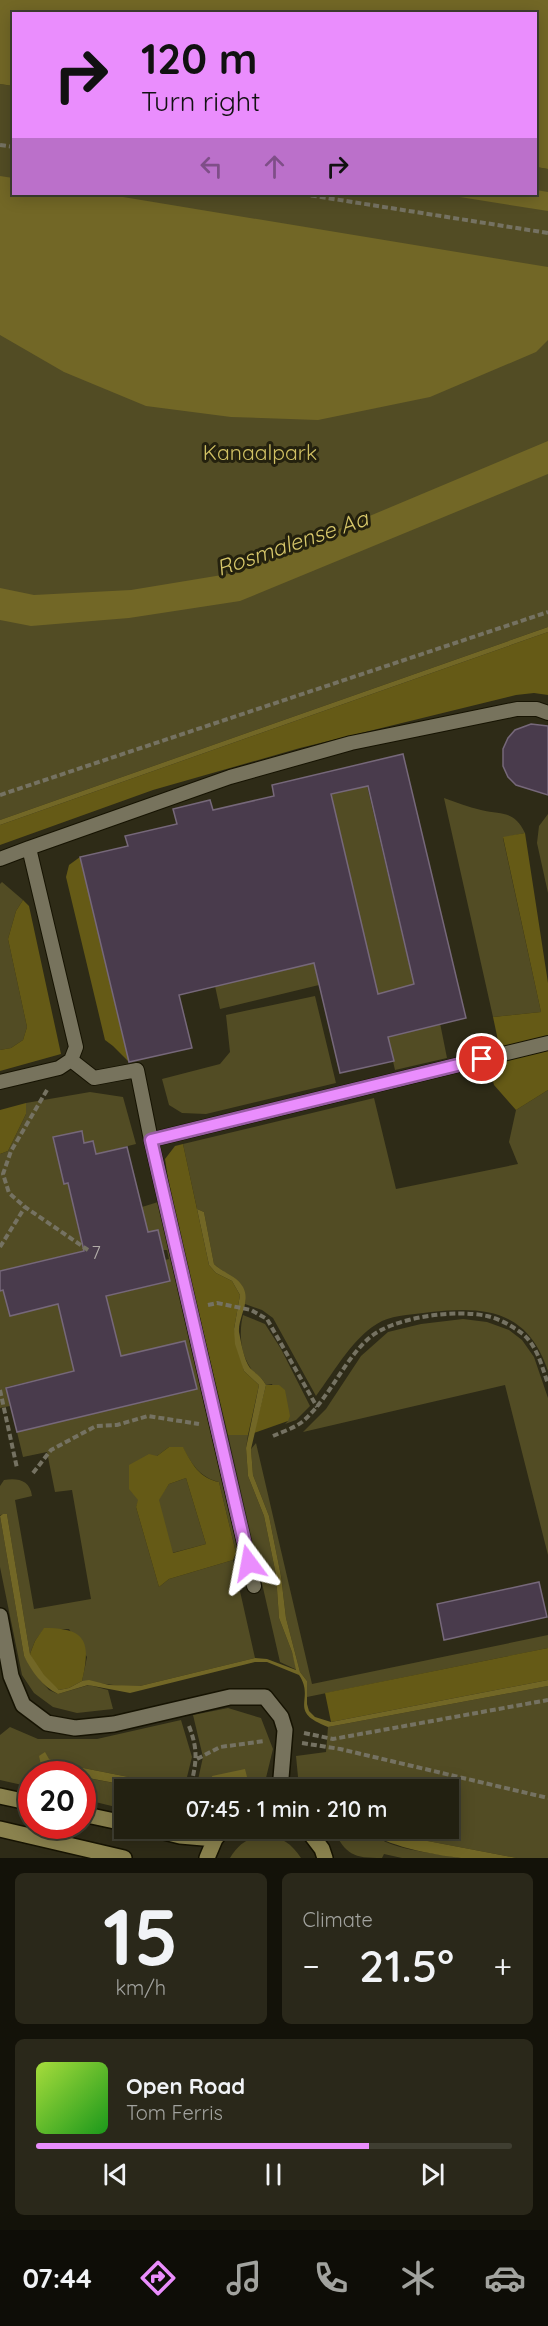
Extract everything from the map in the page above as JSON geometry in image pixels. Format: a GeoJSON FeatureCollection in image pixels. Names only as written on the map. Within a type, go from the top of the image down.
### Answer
{"type":"FeatureCollection","features":[{"type":"Feature","properties":{"kind":"main road"},"geometry":{"type":"LineString","coordinates":[[0,1796],[18,1800]]}},
{"type":"Feature","properties":{"kind":"main road"},"geometry":{"type":"LineString","coordinates":[[96,1817],[114,1821]]}},
{"type":"Feature","properties":{"kind":"main road"},"geometry":{"type":"LineString","coordinates":[[0,1829],[124,1858]]}},
{"type":"Feature","properties":{"kind":"main road"},"geometry":{"type":"LineString","coordinates":[[207,1858],[217,1839]]}},
{"type":"Feature","properties":{"kind":"main road"},"geometry":{"type":"LineString","coordinates":[[314,1839],[325,1858]]}},
{"type":"Feature","properties":{"kind":"street"},"geometry":{"type":"LineString","coordinates":[[0,1616],[11,1676],[23,1705],[47,1723],[75,1728],[114,1724],[230,1697],[265,1697],[281,1718],[285,1735],[281,1779]]}},
{"type":"Feature","properties":{"kind":"lane"},"geometry":{"type":"LineString","coordinates":[[0,859],[230,777],[351,743],[517,709],[548,713]]}},
{"type":"Feature","properties":{"kind":"lane"},"geometry":{"type":"LineString","coordinates":[[0,1082],[65,1064],[74,1053],[75,1039],[29,848]]}},
{"type":"Feature","properties":{"kind":"lane"},"geometry":{"type":"LineString","coordinates":[[151,1140],[548,1043]]}},
{"type":"Feature","properties":{"kind":"lane"},"geometry":{"type":"LineString","coordinates":[[65,1064],[94,1078],[137,1070],[151,1140],[254,1586]]}},
{"type":"Feature","properties":{"kind":"path"},"geometry":{"type":"LineString","coordinates":[[308,195],[548,233]]}},
{"type":"Feature","properties":{"kind":"path"},"geometry":{"type":"LineString","coordinates":[[0,795],[548,612]]}},
{"type":"Feature","properties":{"kind":"path"},"geometry":{"type":"LineString","coordinates":[[65,1064],[11,1151],[3,1174],[9,1193],[25,1207],[88,1250]]}},
{"type":"Feature","properties":{"kind":"path"},"geometry":{"type":"LineString","coordinates":[[0,1246],[25,1207]]}},
{"type":"Feature","properties":{"kind":"path"},"geometry":{"type":"LineString","coordinates":[[190,1308],[218,1303],[251,1310],[267,1319],[317,1407]]}},
{"type":"Feature","properties":{"kind":"path"},"geometry":{"type":"LineString","coordinates":[[273,1436],[300,1423],[317,1407],[368,1339],[385,1327],[421,1318],[463,1314],[488,1316],[511,1326],[525,1337],[538,1355],[548,1384]]}},
{"type":"Feature","properties":{"kind":"path"},"geometry":{"type":"LineString","coordinates":[[0,1390],[17,1468]]}},
{"type":"Feature","properties":{"kind":"path"},"geometry":{"type":"LineString","coordinates":[[33,1473],[51,1450],[96,1426],[117,1425],[148,1416],[217,1427]]}},
{"type":"Feature","properties":{"kind":"path"},"geometry":{"type":"LineString","coordinates":[[197,1759],[220,1747],[285,1735],[333,1738],[548,1700]]}},
{"type":"Feature","properties":{"kind":"path"},"geometry":{"type":"LineString","coordinates":[[183,1708],[195,1743],[197,1759],[192,1779]]}},
{"type":"Feature","properties":{"kind":"path"},"geometry":{"type":"LineString","coordinates":[[285,1735],[548,1798]]}},
{"type":"Feature","properties":{"kind":"green space","name":"Kanaalpark"},"geometry":{"type":"Polygon","coordinates":[[[0,84],[12,86],[12,195],[537,195],[537,167],[548,169],[548,627],[0,820],[0,84]]]}},
{"type":"Feature","properties":{"kind":"green space"},"geometry":{"type":"Polygon","coordinates":[[[367,786],[424,1027],[440,1023],[447,1058],[395,1070],[331,794],[367,786]]]}},
{"type":"Feature","properties":{"kind":"green space"},"geometry":{"type":"Polygon","coordinates":[[[444,798],[476,809],[512,817],[525,833],[503,838],[541,1012],[493,1017],[444,798]]]}},
{"type":"Feature","properties":{"kind":"green space"},"geometry":{"type":"Polygon","coordinates":[[[277,808],[319,985],[220,1009],[215,986],[277,808]]]}},
{"type":"Feature","properties":{"kind":"green space"},"geometry":{"type":"Polygon","coordinates":[[[548,814],[548,893],[537,843],[539,826],[548,814]]]}},
{"type":"Feature","properties":{"kind":"green space"},"geometry":{"type":"Polygon","coordinates":[[[2,882],[23,900],[16,911],[8,939],[27,1027],[23,1040],[11,1048],[0,1050],[0,884],[2,882]]]}},
{"type":"Feature","properties":{"kind":"green space"},"geometry":{"type":"Polygon","coordinates":[[[315,996],[336,1083],[206,1114],[182,1113],[169,1105],[162,1079],[220,1064],[230,1052],[226,1015],[315,996]]]}},
{"type":"Feature","properties":{"kind":"green space"},"geometry":{"type":"Polygon","coordinates":[[[548,1090],[548,1371],[540,1351],[517,1324],[487,1312],[451,1310],[431,1312],[393,1317],[372,1327],[345,1355],[316,1396],[273,1318],[262,1310],[245,1304],[245,1296],[240,1285],[214,1264],[204,1212],[197,1209],[183,1144],[374,1098],[396,1189],[518,1164],[509,1142],[516,1110],[548,1090]]]}},
{"type":"Feature","properties":{"kind":"green space"},"geometry":{"type":"Polygon","coordinates":[[[90,1092],[123,1097],[136,1144],[96,1154],[93,1141],[84,1143],[81,1131],[53,1138],[64,1184],[68,1183],[80,1236],[104,1230],[86,1269],[75,1253],[0,1271],[0,1154],[8,1151],[26,1114],[26,1103],[90,1092]]]}},
{"type":"Feature","properties":{"kind":"green space"},"geometry":{"type":"Polygon","coordinates":[[[158,1202],[241,1548],[236,1553],[219,1482],[201,1473],[183,1448],[169,1447],[157,1456],[136,1507],[159,1587],[169,1579],[233,1560],[255,1658],[129,1687],[82,1681],[87,1657],[69,1629],[44,1629],[35,1641],[30,1654],[7,1514],[0,1515],[0,1486],[4,1480],[14,1479],[26,1483],[31,1491],[32,1496],[15,1500],[34,1609],[91,1599],[72,1490],[55,1492],[47,1452],[23,1457],[17,1432],[197,1389],[185,1341],[121,1356],[106,1296],[170,1281],[165,1260],[169,1259],[167,1250],[162,1250],[158,1230],[116,1239],[142,1207],[158,1202]]]}},
{"type":"Feature","properties":{"kind":"green space"},"geometry":{"type":"Polygon","coordinates":[[[0,1285],[6,1289],[10,1316],[58,1304],[74,1371],[7,1387],[10,1406],[0,1408],[0,1285]]]}},
{"type":"Feature","properties":{"kind":"green space"},"geometry":{"type":"Polygon","coordinates":[[[243,1315],[265,1324],[281,1349],[310,1406],[296,1420],[285,1424],[288,1421],[272,1384],[266,1385],[247,1361],[241,1341],[243,1315]]]}},
{"type":"Feature","properties":{"kind":"green space"},"geometry":{"type":"Polygon","coordinates":[[[463,1319],[487,1322],[509,1330],[522,1340],[534,1357],[548,1398],[548,1555],[505,1385],[303,1432],[326,1409],[361,1356],[388,1332],[421,1324],[463,1319]]]}},
{"type":"Feature","properties":{"kind":"green space"},"geometry":{"type":"Polygon","coordinates":[[[228,1435],[248,1435],[246,1448],[248,1476],[264,1516],[276,1575],[279,1618],[297,1670],[280,1662],[228,1435]]]}},
{"type":"Feature","properties":{"kind":"green space"},"geometry":{"type":"Polygon","coordinates":[[[256,1443],[312,1684],[548,1635],[548,1648],[307,1697],[307,1681],[300,1672],[286,1618],[281,1576],[269,1516],[253,1475],[251,1449],[256,1443]]]}},
{"type":"Feature","properties":{"kind":"green space"},"geometry":{"type":"Polygon","coordinates":[[[186,1478],[206,1544],[172,1553],[158,1500],[169,1484],[186,1478]]]}},
{"type":"Feature","properties":{"kind":"green space"},"geometry":{"type":"Polygon","coordinates":[[[0,1516],[24,1656],[49,1690],[58,1694],[89,1685],[108,1690],[113,1709],[77,1713],[53,1707],[34,1693],[22,1675],[0,1567],[0,1516]]]}},
{"type":"Feature","properties":{"kind":"green space"},"geometry":{"type":"Polygon","coordinates":[[[548,1686],[548,1858],[517,1858],[417,1839],[459,1839],[459,1779],[298,1779],[296,1756],[326,1752],[328,1727],[548,1686]]]}},
{"type":"Feature","properties":{"kind":"green space"},"geometry":{"type":"Polygon","coordinates":[[[228,1708],[261,1718],[273,1749],[266,1779],[198,1779],[203,1757],[193,1715],[228,1708]]]}},
{"type":"Feature","properties":{"kind":"green space"},"geometry":{"type":"Polygon","coordinates":[[[181,1720],[192,1757],[186,1779],[139,1779],[96,1771],[96,1761],[53,1761],[39,1756],[45,1761],[18,1761],[18,1784],[0,1780],[0,1735],[10,1727],[38,1739],[97,1739],[181,1720]]]}},
{"type":"Feature","properties":{"kind":"green space"},"geometry":{"type":"Polygon","coordinates":[[[96,1780],[114,1783],[114,1807],[96,1802],[96,1780]]]}},
{"type":"Feature","properties":{"kind":"green space"},"geometry":{"type":"Polygon","coordinates":[[[249,1839],[280,1839],[294,1849],[301,1858],[230,1858],[249,1839]]]}},
{"type":"Feature","properties":{"kind":"green space"},"geometry":{"type":"Polygon","coordinates":[[[339,1839],[380,1839],[398,1846],[462,1858],[402,1858],[384,1854],[382,1858],[364,1857],[357,1856],[339,1839]]]}},
{"type":"Feature","properties":{"kind":"shaded area"},"geometry":{"type":"Polygon","coordinates":[[[0,0],[548,0],[548,169],[537,167],[537,12],[12,12],[12,86],[0,84],[0,0]]]}},
{"type":"Feature","properties":{"kind":"shaded area"},"geometry":{"type":"Polygon","coordinates":[[[0,176],[12,178],[12,195],[111,195],[548,267],[548,340],[536,352],[430,397],[318,420],[231,417],[146,406],[64,372],[0,335],[0,176]]]}},
{"type":"Feature","properties":{"kind":"shaded area"},"geometry":{"type":"Polygon","coordinates":[[[537,190],[548,192],[548,211],[447,195],[537,195],[537,190]]]}},
{"type":"Feature","properties":{"kind":"shaded area"},"geometry":{"type":"Polygon","coordinates":[[[548,441],[548,474],[240,601],[129,618],[31,626],[0,620],[0,588],[34,595],[131,590],[234,573],[548,441]]]}},
{"type":"Feature","properties":{"kind":"shaded area"},"geometry":{"type":"Polygon","coordinates":[[[548,627],[548,632],[0,825],[0,820],[548,627]]]}},
{"type":"Feature","properties":{"kind":"shaded area"},"geometry":{"type":"Polygon","coordinates":[[[548,632],[548,695],[534,693],[516,695],[300,748],[153,790],[0,845],[0,825],[548,632]]]}},
{"type":"Feature","properties":{"kind":"shaded area"},"geometry":{"type":"Polygon","coordinates":[[[525,833],[548,983],[548,1090],[516,1110],[494,1085],[489,1068],[503,1064],[493,1017],[541,1012],[503,837],[525,833]]]}},
{"type":"Feature","properties":{"kind":"shaded area"},"geometry":{"type":"Polygon","coordinates":[[[80,857],[129,1062],[105,1040],[66,877],[69,865],[80,857]]]}},
{"type":"Feature","properties":{"kind":"shaded area"},"geometry":{"type":"Polygon","coordinates":[[[23,900],[29,906],[61,1054],[0,1071],[0,1050],[11,1048],[23,1040],[27,1027],[8,939],[16,911],[23,900]]]}},
{"type":"Feature","properties":{"kind":"shaded area"},"geometry":{"type":"Polygon","coordinates":[[[26,1103],[26,1114],[8,1151],[0,1154],[0,1110],[26,1103]]]}},
{"type":"Feature","properties":{"kind":"shaded area"},"geometry":{"type":"Polygon","coordinates":[[[183,1144],[209,1265],[216,1273],[232,1281],[240,1295],[234,1329],[244,1371],[259,1385],[248,1435],[228,1435],[170,1192],[165,1159],[175,1146],[183,1144]]]}},
{"type":"Feature","properties":{"kind":"shaded area"},"geometry":{"type":"Polygon","coordinates":[[[197,1209],[204,1212],[214,1264],[243,1287],[246,1298],[239,1326],[242,1346],[250,1368],[266,1385],[251,1449],[253,1475],[269,1516],[281,1576],[286,1618],[300,1672],[307,1681],[309,1711],[315,1717],[331,1722],[548,1680],[548,1686],[328,1727],[308,1716],[304,1704],[305,1691],[299,1675],[267,1662],[255,1662],[130,1693],[88,1685],[58,1694],[42,1683],[34,1673],[24,1656],[0,1516],[3,1514],[7,1514],[30,1654],[44,1675],[59,1690],[89,1680],[109,1685],[140,1686],[255,1658],[267,1659],[296,1670],[279,1618],[276,1575],[264,1516],[248,1476],[246,1448],[259,1385],[244,1371],[235,1344],[234,1329],[240,1295],[232,1281],[216,1273],[209,1265],[197,1209]]]}},
{"type":"Feature","properties":{"kind":"shaded area"},"geometry":{"type":"Polygon","coordinates":[[[266,1385],[279,1385],[285,1390],[290,1416],[288,1421],[254,1433],[266,1385]]]}},
{"type":"Feature","properties":{"kind":"shaded area"},"geometry":{"type":"Polygon","coordinates":[[[169,1447],[183,1447],[201,1474],[219,1482],[236,1553],[233,1560],[169,1579],[159,1587],[136,1507],[138,1500],[129,1489],[129,1465],[149,1454],[157,1456],[169,1447]],[[186,1478],[169,1484],[159,1500],[173,1553],[206,1544],[186,1478]]]}},
{"type":"Feature","properties":{"kind":"shaded area"},"geometry":{"type":"Polygon","coordinates":[[[44,1628],[69,1631],[77,1634],[83,1640],[86,1656],[82,1681],[59,1690],[39,1669],[30,1654],[44,1628]]]}},
{"type":"Feature","properties":{"kind":"shaded area"},"geometry":{"type":"Polygon","coordinates":[[[548,1648],[548,1680],[331,1722],[325,1693],[548,1648]]]}},
{"type":"Feature","properties":{"kind":"shaded area"},"geometry":{"type":"Polygon","coordinates":[[[45,1752],[49,1759],[54,1761],[40,1761],[39,1756],[45,1752]]]}},
{"type":"Feature","properties":{"kind":"shaded area"},"geometry":{"type":"Polygon","coordinates":[[[245,1769],[247,1777],[212,1779],[212,1776],[245,1769]]]}},
{"type":"Feature","properties":{"kind":"shaded area"},"geometry":{"type":"Polygon","coordinates":[[[96,1771],[139,1779],[114,1779],[114,1783],[96,1779],[96,1771]]]}},
{"type":"Feature","properties":{"kind":"shaded area"},"geometry":{"type":"Polygon","coordinates":[[[382,1839],[417,1839],[517,1858],[461,1858],[437,1855],[382,1839]]]}},
{"type":"Feature","properties":{"kind":"building"},"geometry":{"type":"Polygon","coordinates":[[[531,724],[548,726],[548,795],[516,785],[508,777],[503,766],[503,749],[508,738],[515,730],[531,724]]]}},
{"type":"Feature","properties":{"kind":"building"},"geometry":{"type":"Polygon","coordinates":[[[403,754],[466,1018],[388,1037],[394,1061],[340,1073],[314,963],[179,995],[192,1048],[129,1062],[80,857],[128,846],[125,836],[177,824],[173,809],[210,800],[213,810],[274,796],[272,785],[403,754]],[[368,786],[331,794],[378,994],[414,984],[368,786]]]}},
{"type":"Feature","properties":{"kind":"building"},"geometry":{"type":"Polygon","coordinates":[[[82,1131],[84,1143],[93,1141],[96,1154],[127,1147],[148,1232],[158,1230],[170,1281],[106,1296],[121,1356],[185,1341],[197,1389],[17,1432],[6,1388],[74,1371],[58,1304],[10,1316],[3,1290],[0,1291],[0,1271],[84,1251],[68,1183],[64,1184],[53,1137],[82,1131]]]}},
{"type":"Feature","properties":{"kind":"building"},"geometry":{"type":"Polygon","coordinates":[[[539,1582],[547,1617],[444,1640],[437,1604],[539,1582]]]}},
{"type":"Feature","properties":{"kind":"route"},"geometry":{"type":"LineString","coordinates":[[249,1563],[151,1140],[482,1059]]}},
{"type":"Feature","properties":{"kind":"water label","name":"Rosmalense Aa"},"geometry":{"type":"Point","coordinates":[292,543]}}]}
